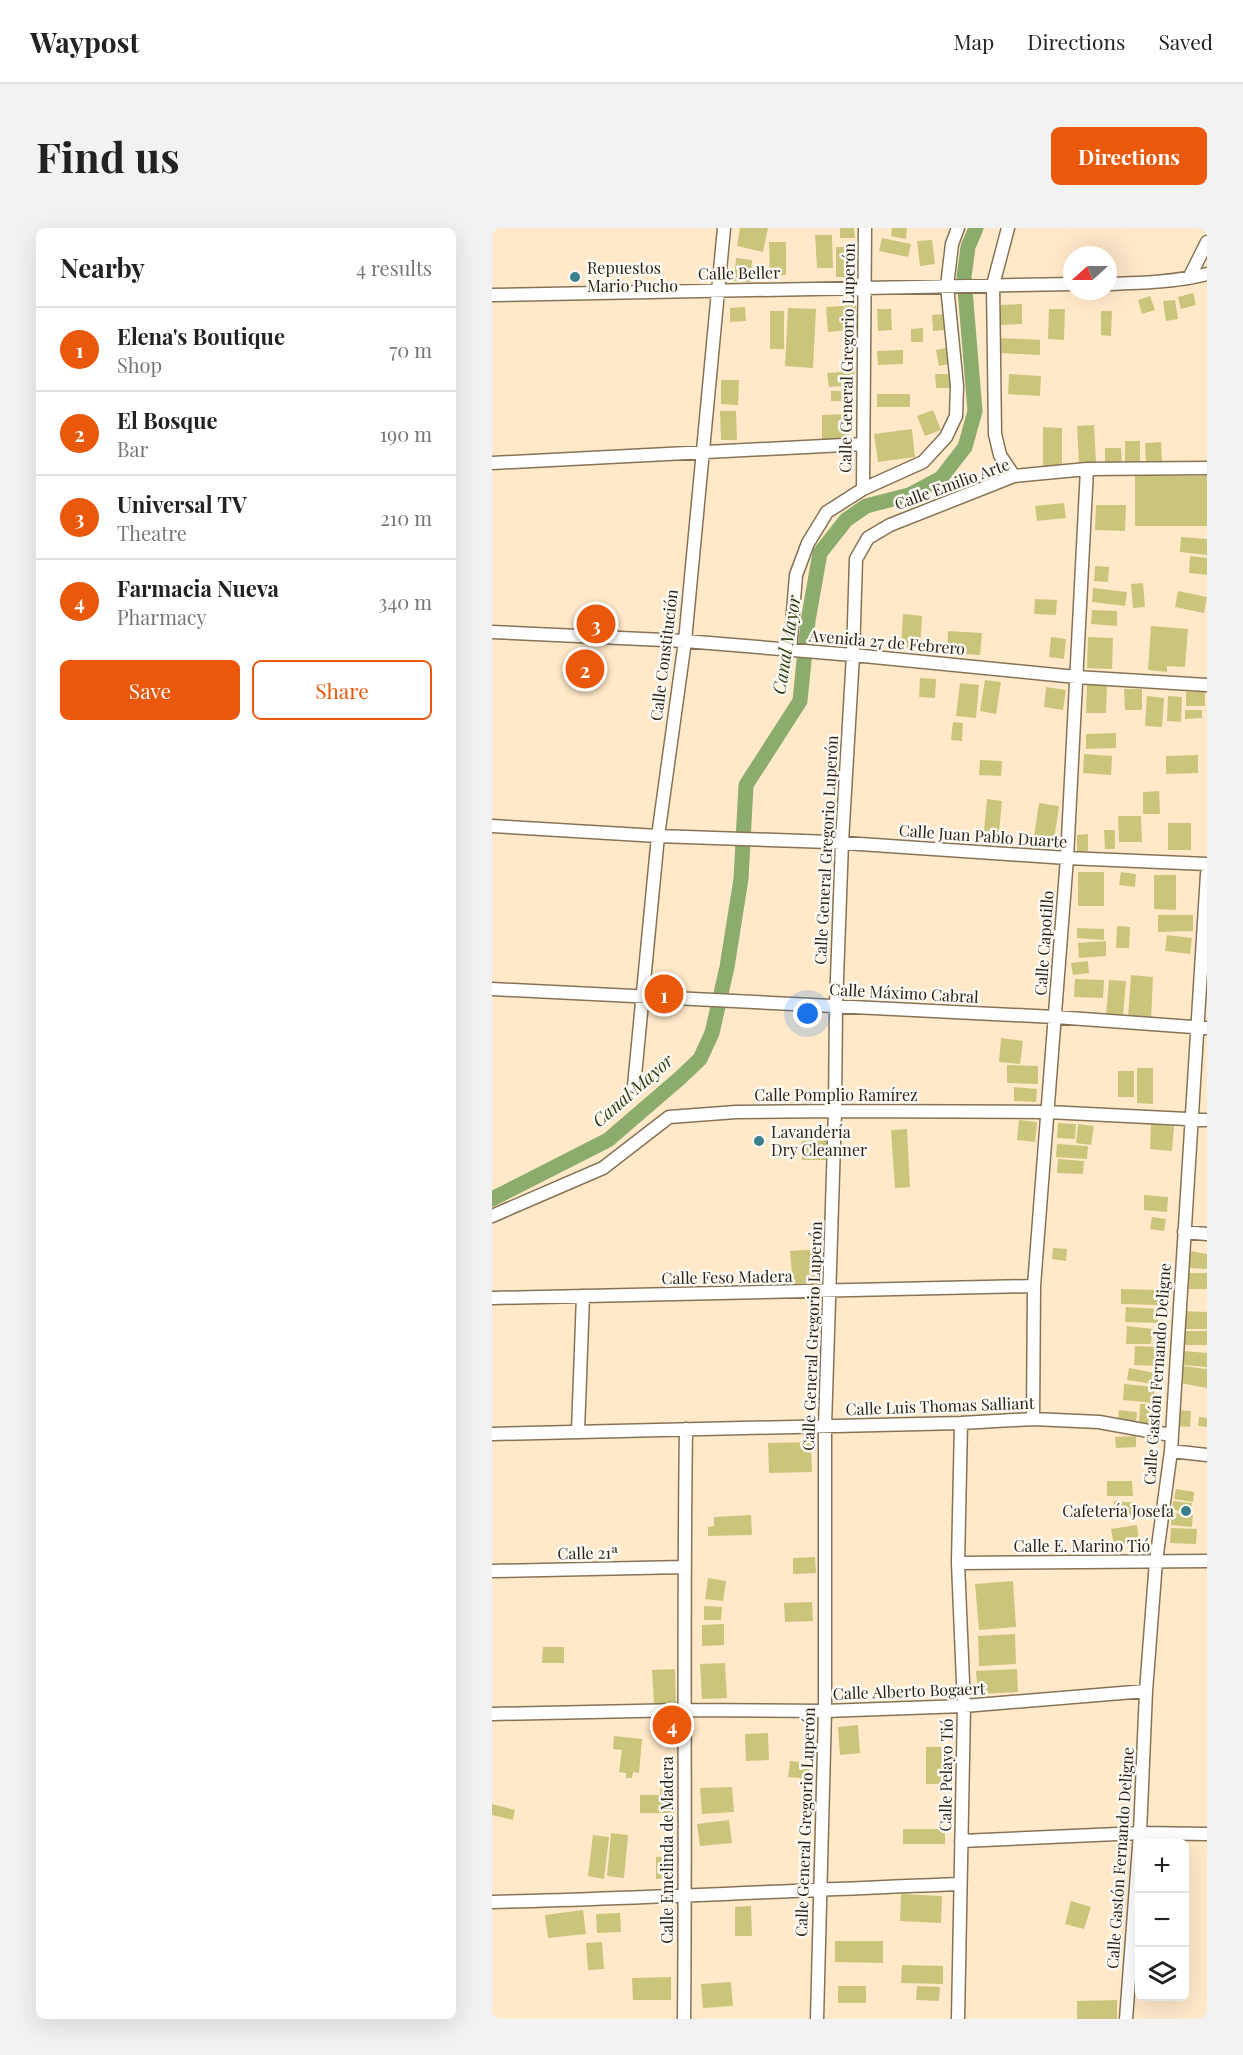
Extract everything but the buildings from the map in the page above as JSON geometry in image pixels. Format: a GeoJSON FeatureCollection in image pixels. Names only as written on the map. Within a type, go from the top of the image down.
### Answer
{"type":"FeatureCollection","features":[{"type":"Feature","properties":{"kind":"street","name":"Calle Constitución"},"geometry":{"type":"LineString","coordinates":[[634,1086],[658,836],[685,641],[724,228]]}},
{"type":"Feature","properties":{"kind":"street","name":"Calle General Gregorio Luperón"},"geometry":{"type":"LineString","coordinates":[[862,489],[865,228]]}},
{"type":"Feature","properties":{"kind":"street"},"geometry":{"type":"LineString","coordinates":[[793,650],[796,575],[808,543],[827,512],[862,489],[923,462],[946,437],[956,416],[957,386],[948,286],[952,244],[958,228]]}},
{"type":"Feature","properties":{"kind":"street"},"geometry":{"type":"LineString","coordinates":[[1008,228],[993,285],[994,434],[1000,455],[1014,476]]}},
{"type":"Feature","properties":{"kind":"street"},"geometry":{"type":"LineString","coordinates":[[1189,278],[1207,242]]}},
{"type":"Feature","properties":{"kind":"street"},"geometry":{"type":"LineString","coordinates":[[1117,284],[1207,277]]}},
{"type":"Feature","properties":{"kind":"street","name":"Calle Beller"},"geometry":{"type":"LineString","coordinates":[[492,295],[1063,284]]}},
{"type":"Feature","properties":{"kind":"street"},"geometry":{"type":"LineString","coordinates":[[492,463],[863,444]]}},
{"type":"Feature","properties":{"kind":"street","name":"Calle Emilio Arte"},"geometry":{"type":"LineString","coordinates":[[853,655],[856,559],[868,538],[890,525],[1014,476],[1087,469],[1207,468]]}},
{"type":"Feature","properties":{"kind":"street","name":"Calle Capotillo"},"geometry":{"type":"LineString","coordinates":[[1033,1419],[1034,1286],[1067,858],[1087,469]]}},
{"type":"Feature","properties":{"kind":"street","name":"Avenida 27 de Febrero"},"geometry":{"type":"LineString","coordinates":[[492,632],[685,641],[1076,677],[1207,685]]}},
{"type":"Feature","properties":{"kind":"street","name":"Calle General Gregorio Luperón"},"geometry":{"type":"LineString","coordinates":[[817,2019],[825,1710],[825,1426],[836,1111],[836,1006],[842,842],[853,655]]}},
{"type":"Feature","properties":{"kind":"street"},"geometry":{"type":"LineString","coordinates":[[492,826],[658,836]]}},
{"type":"Feature","properties":{"kind":"street","name":"Calle Juan Pablo Duarte"},"geometry":{"type":"LineString","coordinates":[[658,836],[842,842],[1067,858],[1207,864]]}},
{"type":"Feature","properties":{"kind":"street","name":"Calle Gastón Fernando Deligne"},"geometry":{"type":"LineString","coordinates":[[1126,2019],[1140,1833],[1146,1691],[1156,1561],[1171,1451],[1190,1120],[1202,1028],[1207,874]]}},
{"type":"Feature","properties":{"kind":"street","name":"Calle Máximo Cabral"},"geometry":{"type":"LineString","coordinates":[[492,989],[1055,1017],[1202,1028]]}},
{"type":"Feature","properties":{"kind":"street","name":"Calle Pomplio Ramírez"},"geometry":{"type":"LineString","coordinates":[[492,1216],[603,1168],[669,1117],[736,1112],[1048,1112],[1207,1120]]}},
{"type":"Feature","properties":{"kind":"street"},"geometry":{"type":"LineString","coordinates":[[1184,1232],[1207,1234]]}},
{"type":"Feature","properties":{"kind":"street","name":"Calle Feso Madera"},"geometry":{"type":"LineString","coordinates":[[492,1298],[1034,1286]]}},
{"type":"Feature","properties":{"kind":"street"},"geometry":{"type":"LineString","coordinates":[[579,1431],[584,1296]]}},
{"type":"Feature","properties":{"kind":"street","name":"Calle Luis Thomas Salliant"},"geometry":{"type":"LineString","coordinates":[[492,1434],[961,1423],[1033,1419],[1099,1422],[1171,1435]]}},
{"type":"Feature","properties":{"kind":"street","name":"Calle Pelayo Tió"},"geometry":{"type":"LineString","coordinates":[[958,2019],[964,1706],[958,1563],[961,1423]]}},
{"type":"Feature","properties":{"kind":"street","name":"Calle Emelinda de Madera"},"geometry":{"type":"LineString","coordinates":[[684,2019],[683,1710],[686,1429]]}},
{"type":"Feature","properties":{"kind":"street"},"geometry":{"type":"LineString","coordinates":[[1171,1451],[1207,1455]]}},
{"type":"Feature","properties":{"kind":"street","name":"Calle E. Marino Tió"},"geometry":{"type":"LineString","coordinates":[[958,1563],[1207,1561]]}},
{"type":"Feature","properties":{"kind":"street","name":"Calle 21ª"},"geometry":{"type":"LineString","coordinates":[[492,1571],[684,1567]]}},
{"type":"Feature","properties":{"kind":"street","name":"Calle Alberto Bogaert"},"geometry":{"type":"LineString","coordinates":[[492,1714],[964,1706],[1146,1691]]}},
{"type":"Feature","properties":{"kind":"street"},"geometry":{"type":"LineString","coordinates":[[961,1841],[1140,1833],[1207,1834]]}},
{"type":"Feature","properties":{"kind":"street"},"geometry":{"type":"LineString","coordinates":[[492,1902],[685,1897],[960,1884]]}},
{"type":"Feature","properties":{"kind":"waterway","name":"Canal Mayor"},"geometry":{"type":"LineString","coordinates":[[492,1199],[608,1140],[700,1059],[712,1033],[727,967],[741,879],[746,785],[800,701],[808,621],[820,553],[846,520],[866,506],[909,495],[941,478],[965,447],[975,411],[964,277],[968,247],[976,228]]}},
{"type":"Feature","properties":{"kind":"place","name":"Repuestos Mario Pucho"},"geometry":{"type":"Point","coordinates":[575,277]}},
{"type":"Feature","properties":{"kind":"place","name":"Universal TV"},"geometry":{"type":"Point","coordinates":[596,624]}},
{"type":"Feature","properties":{"kind":"place","name":"El Bosque"},"geometry":{"type":"Point","coordinates":[585,669]}},
{"type":"Feature","properties":{"kind":"place","name":"Elena's Boutique"},"geometry":{"type":"Point","coordinates":[664,994]}},
{"type":"Feature","properties":{"kind":"place","name":"Lavandería Dry Cleanner"},"geometry":{"type":"Point","coordinates":[759,1141]}},
{"type":"Feature","properties":{"kind":"place","name":"Cafetería Josefa"},"geometry":{"type":"Point","coordinates":[1186,1511]}},
{"type":"Feature","properties":{"kind":"place","name":"Farmacia Nueva"},"geometry":{"type":"Point","coordinates":[672,1725]}}]}
